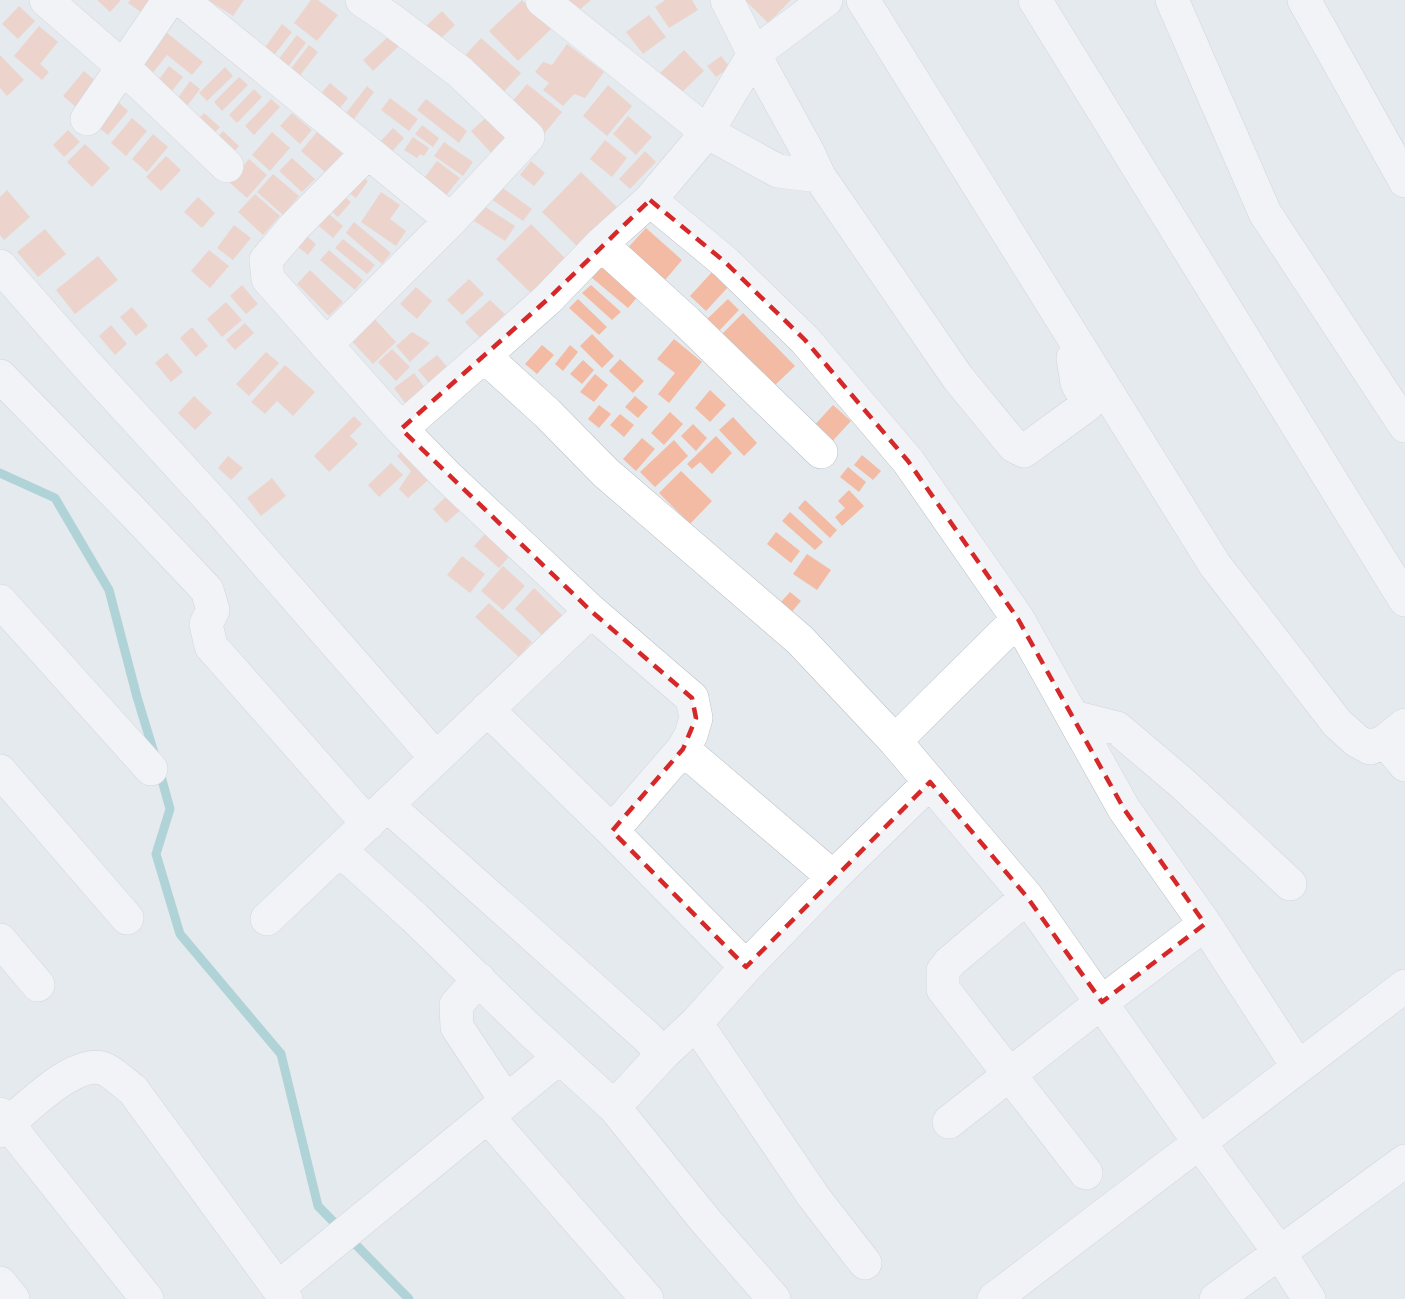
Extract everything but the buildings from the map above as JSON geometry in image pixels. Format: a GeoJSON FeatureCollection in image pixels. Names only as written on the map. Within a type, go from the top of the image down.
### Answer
{"type":"FeatureCollection","features":[{"type":"Feature","properties":{"kind":"street"},"geometry":{"type":"LineString","coordinates":[[46,0],[123,67],[227,166]]}},
{"type":"Feature","properties":{"kind":"street"},"geometry":{"type":"LineString","coordinates":[[87,119],[170,0]]}},
{"type":"Feature","properties":{"kind":"street"},"geometry":{"type":"LineString","coordinates":[[182,0],[451,220]]}},
{"type":"Feature","properties":{"kind":"street"},"geometry":{"type":"LineString","coordinates":[[326,345],[451,220],[528,137],[460,72],[362,0]]}},
{"type":"Feature","properties":{"kind":"street"},"geometry":{"type":"LineString","coordinates":[[542,0],[707,132],[777,171],[819,177]]}},
{"type":"Feature","properties":{"kind":"street"},"geometry":{"type":"LineString","coordinates":[[727,0],[819,177],[958,378],[1014,446],[1024,451],[1087,405],[1077,383],[1074,367],[1072,354],[1077,342]]}},
{"type":"Feature","properties":{"kind":"street"},"geometry":{"type":"LineString","coordinates":[[401,429],[548,299],[602,244],[650,200],[707,132],[754,54],[826,0]]}},
{"type":"Feature","properties":{"kind":"street"},"geometry":{"type":"LineString","coordinates":[[863,0],[1215,565],[1337,723],[1357,741],[1370,748],[1398,744]]}},
{"type":"Feature","properties":{"kind":"street"},"geometry":{"type":"LineString","coordinates":[[1035,0],[1405,600]]}},
{"type":"Feature","properties":{"kind":"street"},"geometry":{"type":"LineString","coordinates":[[1172,0],[1265,213],[1405,426]]}},
{"type":"Feature","properties":{"kind":"street"},"geometry":{"type":"LineString","coordinates":[[1304,0],[1405,181]]}},
{"type":"Feature","properties":{"kind":"street"},"geometry":{"type":"LineString","coordinates":[[368,152],[294,227],[266,260],[268,279],[401,429],[448,477],[591,611],[692,698],[696,718],[691,735],[683,749],[612,831]]}},
{"type":"Feature","properties":{"kind":"street"},"geometry":{"type":"LineString","coordinates":[[650,200],[725,262],[805,340],[908,461],[1018,619],[1124,809],[1205,924],[1298,1067]]}},
{"type":"Feature","properties":{"kind":"street"},"geometry":{"type":"LineString","coordinates":[[602,244],[686,321],[821,452]]}},
{"type":"Feature","properties":{"kind":"street"},"geometry":{"type":"LineString","coordinates":[[0,266],[218,508],[436,758]]}},
{"type":"Feature","properties":{"kind":"street"},"geometry":{"type":"LineString","coordinates":[[484,356],[547,413],[606,473],[800,640],[895,741],[1028,897],[1199,1142],[1279,1252],[1309,1299]]}},
{"type":"Feature","properties":{"kind":"street"},"geometry":{"type":"LineString","coordinates":[[0,376],[207,590],[213,610],[206,624],[211,646],[378,814],[647,1037],[663,1054]]}},
{"type":"Feature","properties":{"kind":"street"},"geometry":{"type":"LineString","coordinates":[[0,601],[151,769]]}},
{"type":"Feature","properties":{"kind":"street"},"geometry":{"type":"LineString","coordinates":[[267,919],[591,611]]}},
{"type":"Feature","properties":{"kind":"street"},"geometry":{"type":"LineString","coordinates":[[895,741],[1018,619]]}},
{"type":"Feature","properties":{"kind":"street"},"geometry":{"type":"LineString","coordinates":[[487,710],[612,831],[746,967]]}},
{"type":"Feature","properties":{"kind":"street"},"geometry":{"type":"LineString","coordinates":[[1073,717],[1117,728],[1182,783],[1290,884]]}},
{"type":"Feature","properties":{"kind":"street"},"geometry":{"type":"LineString","coordinates":[[683,749],[833,877]]}},
{"type":"Feature","properties":{"kind":"street"},"geometry":{"type":"LineString","coordinates":[[0,771],[127,918]]}},
{"type":"Feature","properties":{"kind":"street"},"geometry":{"type":"LineString","coordinates":[[614,1107],[833,877],[930,782]]}},
{"type":"Feature","properties":{"kind":"street"},"geometry":{"type":"LineString","coordinates":[[340,850],[614,1107],[705,1220],[774,1299]]}},
{"type":"Feature","properties":{"kind":"street"},"geometry":{"type":"LineString","coordinates":[[1028,897],[950,962],[943,971],[943,989],[1086,1173]]}},
{"type":"Feature","properties":{"kind":"street"},"geometry":{"type":"LineString","coordinates":[[949,1122],[1205,924]]}},
{"type":"Feature","properties":{"kind":"street"},"geometry":{"type":"LineString","coordinates":[[0,940],[38,985]]}},
{"type":"Feature","properties":{"kind":"street"},"geometry":{"type":"LineString","coordinates":[[479,979],[456,1005],[457,1027],[497,1109],[647,1299]]}},
{"type":"Feature","properties":{"kind":"street"},"geometry":{"type":"LineString","coordinates":[[994,1299],[1405,986]]}},
{"type":"Feature","properties":{"kind":"street"},"geometry":{"type":"LineString","coordinates":[[696,1023],[813,1196],[865,1263]]}},
{"type":"Feature","properties":{"kind":"street"},"geometry":{"type":"LineString","coordinates":[[147,1299],[3,1123],[53,1085],[86,1069],[104,1068],[133,1090],[282,1294],[560,1057]]}},
{"type":"Feature","properties":{"kind":"street"},"geometry":{"type":"LineString","coordinates":[[1216,1299],[1405,1161]]}},
{"type":"Feature","properties":{"kind":"street"},"geometry":{"type":"LineString","coordinates":[[0,1283],[13,1299]]}},
{"type":"Feature","properties":{"kind":"highlighted area"},"geometry":{"type":"Polygon","coordinates":[[[650,200],[725,262],[805,340],[908,461],[1018,619],[1124,809],[1205,924],[1102,1002],[1027,897],[930,782],[746,967],[612,831],[683,749],[696,718],[692,698],[591,611],[401,429],[548,299],[650,200]]]}},
{"type":"Feature","properties":{"kind":"waterway"},"geometry":{"type":"LineString","coordinates":[[0,473],[55,498],[109,590],[155,756]]}},
{"type":"Feature","properties":{"kind":"waterway"},"geometry":{"type":"LineString","coordinates":[[159,769],[170,809],[156,854],[180,934],[281,1054],[318,1206],[409,1299]]}}]}
